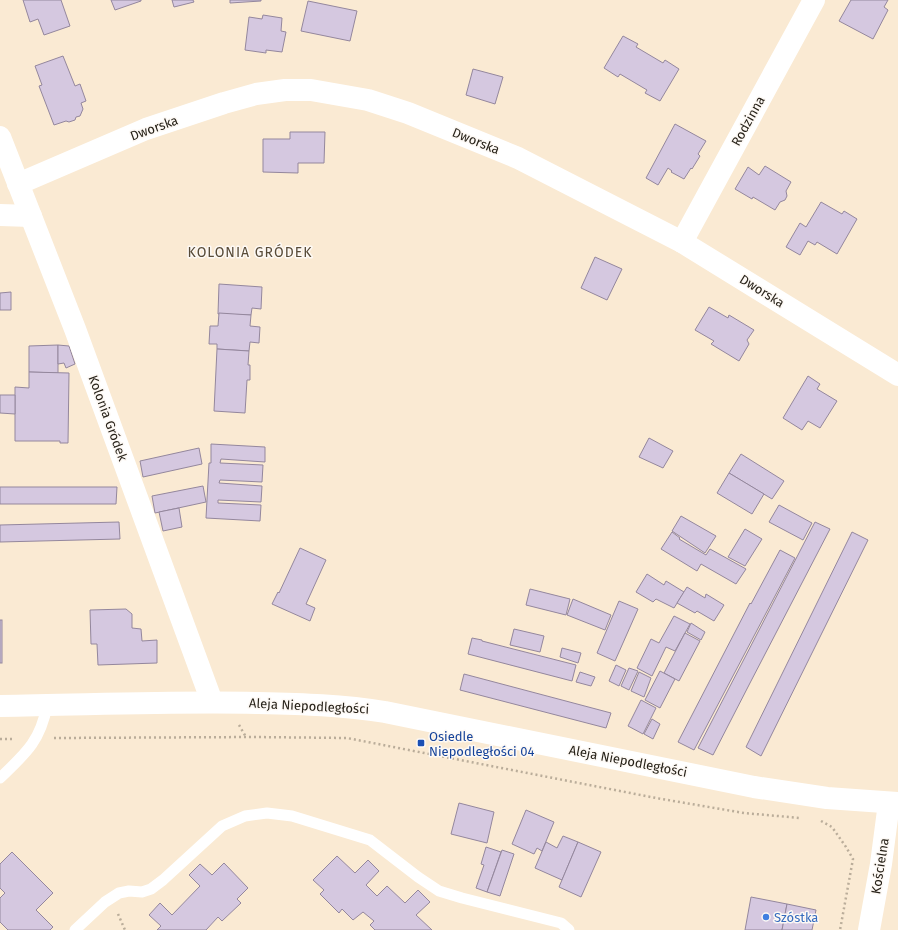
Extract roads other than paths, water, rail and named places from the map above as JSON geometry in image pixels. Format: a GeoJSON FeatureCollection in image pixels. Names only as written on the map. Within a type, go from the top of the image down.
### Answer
{"type":"FeatureCollection","features":[{"type":"Feature","properties":{"kind":"street","name":"Rodzinna"},"geometry":{"type":"LineString","coordinates":[[682,242],[814,0]]}},
{"type":"Feature","properties":{"kind":"street","name":"Dworska"},"geometry":{"type":"LineString","coordinates":[[18,184],[146,129],[256,94],[285,90],[311,90],[368,100],[408,113],[518,158],[682,242],[898,375]]}},
{"type":"Feature","properties":{"kind":"street","name":"Kolonia Gródek"},"geometry":{"type":"LineString","coordinates":[[0,136],[80,343],[212,702]]}},
{"type":"Feature","properties":{"kind":"street"},"geometry":{"type":"LineString","coordinates":[[0,215],[30,216]]}},
{"type":"Feature","properties":{"kind":"street","name":"Aleja Niepodległości"},"geometry":{"type":"LineString","coordinates":[[0,706],[212,702],[319,704],[368,709],[754,787],[826,798],[894,803]]}},
{"type":"Feature","properties":{"kind":"street","name":"Kościelna"},"geometry":{"type":"LineString","coordinates":[[869,930],[894,803]]}},
{"type":"Feature","properties":{"kind":"lane"},"geometry":{"type":"LineString","coordinates":[[0,778],[35,742],[41,729],[47,706]]}},
{"type":"Feature","properties":{"kind":"lane"},"geometry":{"type":"LineString","coordinates":[[75,930],[105,902],[119,893],[129,891],[142,892],[152,889],[222,826],[245,816],[266,814],[292,816],[370,840],[418,877],[439,891],[561,923],[569,930]]}},
{"type":"Feature","properties":{"kind":"place","name":"Osiedle Niepodległości 04"},"geometry":{"type":"Point","coordinates":[421,743]}},
{"type":"Feature","properties":{"kind":"place","name":"Szóstka"},"geometry":{"type":"Point","coordinates":[766,917]}},
{"type":"Feature","properties":{"kind":"district","name":"KOLONIA GRÓDEK"},"geometry":{"type":"Point","coordinates":[250,252]}}]}
